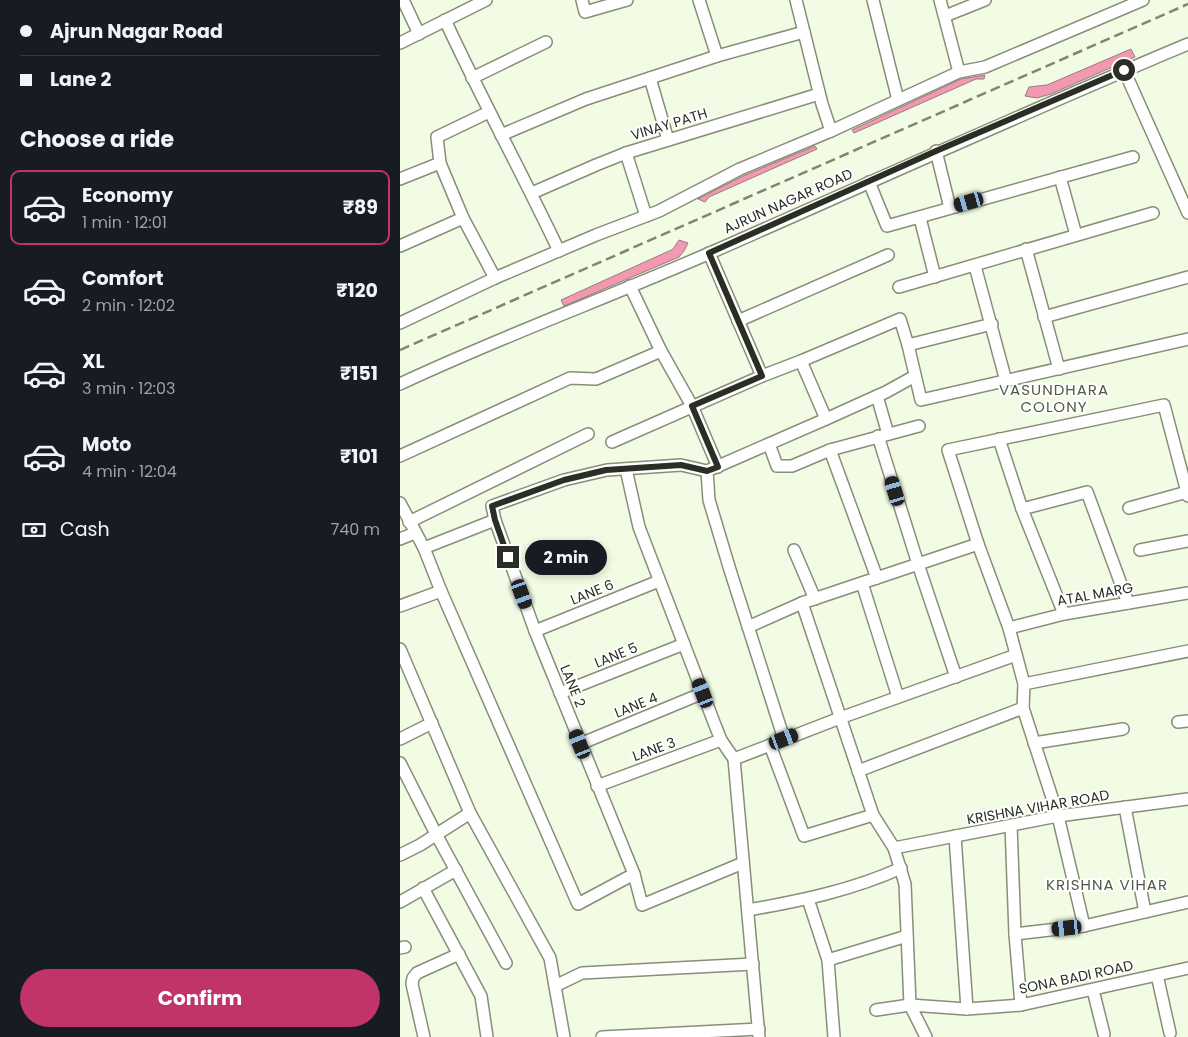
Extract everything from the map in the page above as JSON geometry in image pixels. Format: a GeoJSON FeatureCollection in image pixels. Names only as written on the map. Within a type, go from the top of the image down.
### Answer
{"type":"FeatureCollection","features":[{"type":"Feature","properties":{"kind":"street"},"geometry":{"type":"LineString","coordinates":[[403,0],[418,34]]}},
{"type":"Feature","properties":{"kind":"street"},"geometry":{"type":"LineString","coordinates":[[400,43],[486,0]]}},
{"type":"Feature","properties":{"kind":"street"},"geometry":{"type":"LineString","coordinates":[[582,0],[585,12],[627,0]]}},
{"type":"Feature","properties":{"kind":"street"},"geometry":{"type":"LineString","coordinates":[[699,0],[717,56]]}},
{"type":"Feature","properties":{"kind":"street"},"geometry":{"type":"LineString","coordinates":[[796,0],[819,94],[831,131]]}},
{"type":"Feature","properties":{"kind":"street"},"geometry":{"type":"LineString","coordinates":[[873,0],[898,100]]}},
{"type":"Feature","properties":{"kind":"street"},"geometry":{"type":"LineString","coordinates":[[940,0],[959,72]]}},
{"type":"Feature","properties":{"kind":"street"},"geometry":{"type":"LineString","coordinates":[[945,16],[985,0]]}},
{"type":"Feature","properties":{"kind":"street"},"geometry":{"type":"LineString","coordinates":[[400,323],[495,278],[667,207],[740,169],[831,131],[959,72],[986,67],[1141,0]]}},
{"type":"Feature","properties":{"kind":"street"},"geometry":{"type":"LineString","coordinates":[[445,20],[559,251]]}},
{"type":"Feature","properties":{"kind":"street"},"geometry":{"type":"LineString","coordinates":[[501,135],[586,99],[717,56],[804,32]]}},
{"type":"Feature","properties":{"kind":"street"},"geometry":{"type":"LineString","coordinates":[[472,78],[546,42]]}},
{"type":"Feature","properties":{"kind":"street","name":"AJRUN NAGAR ROAD"},"geometry":{"type":"LineString","coordinates":[[400,384],[468,352],[709,253],[936,151],[1188,44]]}},
{"type":"Feature","properties":{"kind":"street"},"geometry":{"type":"LineString","coordinates":[[1124,70],[1188,213]]}},
{"type":"Feature","properties":{"kind":"street"},"geometry":{"type":"LineString","coordinates":[[650,78],[668,140]]}},
{"type":"Feature","properties":{"kind":"street","name":"VINAY PATH"},"geometry":{"type":"LineString","coordinates":[[532,193],[626,153],[819,94]]}},
{"type":"Feature","properties":{"kind":"street"},"geometry":{"type":"LineString","coordinates":[[489,112],[437,137],[440,163],[462,218],[495,278]]}},
{"type":"Feature","properties":{"kind":"street"},"geometry":{"type":"LineString","coordinates":[[936,151],[950,208]]}},
{"type":"Feature","properties":{"kind":"street"},"geometry":{"type":"LineString","coordinates":[[626,153],[646,216]]}},
{"type":"Feature","properties":{"kind":"street"},"geometry":{"type":"LineString","coordinates":[[869,182],[887,226],[1133,157]]}},
{"type":"Feature","properties":{"kind":"street"},"geometry":{"type":"LineString","coordinates":[[400,179],[440,163]]}},
{"type":"Feature","properties":{"kind":"street"},"geometry":{"type":"LineString","coordinates":[[1060,177],[1076,235]]}},
{"type":"Feature","properties":{"kind":"street"},"geometry":{"type":"LineString","coordinates":[[899,287],[1154,212]]}},
{"type":"Feature","properties":{"kind":"street"},"geometry":{"type":"LineString","coordinates":[[400,246],[462,218]]}},
{"type":"Feature","properties":{"kind":"street"},"geometry":{"type":"LineString","coordinates":[[920,218],[935,277]]}},
{"type":"Feature","properties":{"kind":"street"},"geometry":{"type":"LineString","coordinates":[[1026,249],[1059,368]]}},
{"type":"Feature","properties":{"kind":"street"},"geometry":{"type":"LineString","coordinates":[[709,253],[762,376]]}},
{"type":"Feature","properties":{"kind":"street"},"geometry":{"type":"LineString","coordinates":[[738,321],[888,255]]}},
{"type":"Feature","properties":{"kind":"street"},"geometry":{"type":"LineString","coordinates":[[975,266],[1006,381]]}},
{"type":"Feature","properties":{"kind":"street"},"geometry":{"type":"LineString","coordinates":[[1044,317],[1188,277]]}},
{"type":"Feature","properties":{"kind":"street"},"geometry":{"type":"LineString","coordinates":[[630,286],[661,351],[692,406],[713,469],[709,500],[784,739]]}},
{"type":"Feature","properties":{"kind":"street"},"geometry":{"type":"LineString","coordinates":[[612,442],[762,376],[900,319],[921,400],[1188,340]]}},
{"type":"Feature","properties":{"kind":"street"},"geometry":{"type":"LineString","coordinates":[[908,345],[992,324]]}},
{"type":"Feature","properties":{"kind":"street"},"geometry":{"type":"LineString","coordinates":[[400,456],[570,378],[596,378],[661,351]]}},
{"type":"Feature","properties":{"kind":"street"},"geometry":{"type":"LineString","coordinates":[[800,361],[826,419]]}},
{"type":"Feature","properties":{"kind":"street"},"geometry":{"type":"LineString","coordinates":[[602,1037],[759,1033],[734,759],[721,740],[638,528],[626,469],[681,465],[713,469],[877,396],[915,376]]}},
{"type":"Feature","properties":{"kind":"street"},"geometry":{"type":"LineString","coordinates":[[877,396],[883,435],[918,564],[956,677]]}},
{"type":"Feature","properties":{"kind":"street"},"geometry":{"type":"LineString","coordinates":[[1084,926],[1058,816],[1023,708],[1024,684],[1009,628],[978,544],[948,450],[1164,405],[1188,494],[1129,508]]}},
{"type":"Feature","properties":{"kind":"street"},"geometry":{"type":"LineString","coordinates":[[769,444],[777,466],[792,466],[830,450],[919,426]]}},
{"type":"Feature","properties":{"kind":"street"},"geometry":{"type":"LineString","coordinates":[[409,522],[588,434]]}},
{"type":"Feature","properties":{"kind":"street"},"geometry":{"type":"LineString","coordinates":[[999,439],[1022,509],[1064,614]]}},
{"type":"Feature","properties":{"kind":"street"},"geometry":{"type":"LineString","coordinates":[[830,450],[877,578]]}},
{"type":"Feature","properties":{"kind":"street","name":"LANE 2"},"geometry":{"type":"LineString","coordinates":[[626,469],[606,470],[564,480],[492,506],[495,520],[535,631],[634,874],[642,905],[743,863]]}},
{"type":"Feature","properties":{"kind":"street"},"geometry":{"type":"LineString","coordinates":[[1022,509],[1087,492],[1128,603]]}},
{"type":"Feature","properties":{"kind":"street"},"geometry":{"type":"LineString","coordinates":[[400,503],[424,548],[578,904],[634,874]]}},
{"type":"Feature","properties":{"kind":"street"},"geometry":{"type":"LineString","coordinates":[[424,548],[495,520]]}},
{"type":"Feature","properties":{"kind":"street"},"geometry":{"type":"LineString","coordinates":[[400,539],[415,533]]}},
{"type":"Feature","properties":{"kind":"street"},"geometry":{"type":"LineString","coordinates":[[1140,550],[1188,541]]}},
{"type":"Feature","properties":{"kind":"street"},"geometry":{"type":"LineString","coordinates":[[748,627],[802,603],[978,544]]}},
{"type":"Feature","properties":{"kind":"street"},"geometry":{"type":"LineString","coordinates":[[794,550],[815,599]]}},
{"type":"Feature","properties":{"kind":"street","name":"LANE 6"},"geometry":{"type":"LineString","coordinates":[[535,631],[659,581]]}},
{"type":"Feature","properties":{"kind":"street"},"geometry":{"type":"LineString","coordinates":[[862,583],[898,698]]}},
{"type":"Feature","properties":{"kind":"street"},"geometry":{"type":"LineString","coordinates":[[400,606],[441,591]]}},
{"type":"Feature","properties":{"kind":"street","name":"ATAL MARG"},"geometry":{"type":"LineString","coordinates":[[1009,628],[1064,614],[1128,603],[1187,597]]}},
{"type":"Feature","properties":{"kind":"street"},"geometry":{"type":"LineString","coordinates":[[802,603],[872,816],[894,848],[902,868],[905,884],[910,1005],[926,1037]]}},
{"type":"Feature","properties":{"kind":"street","name":"LANE 5"},"geometry":{"type":"LineString","coordinates":[[560,694],[684,644]]}},
{"type":"Feature","properties":{"kind":"street"},"geometry":{"type":"LineString","coordinates":[[400,649],[405,671],[432,723],[470,813],[550,958],[564,1037]]}},
{"type":"Feature","properties":{"kind":"street"},"geometry":{"type":"LineString","coordinates":[[1024,684],[1188,651]]}},
{"type":"Feature","properties":{"kind":"street"},"geometry":{"type":"LineString","coordinates":[[734,759],[840,718],[1016,656]]}},
{"type":"Feature","properties":{"kind":"street","name":"LANE 4"},"geometry":{"type":"LineString","coordinates":[[580,744],[703,693]]}},
{"type":"Feature","properties":{"kind":"street"},"geometry":{"type":"LineString","coordinates":[[858,771],[1023,708]]}},
{"type":"Feature","properties":{"kind":"street"},"geometry":{"type":"LineString","coordinates":[[400,739],[432,723]]}},
{"type":"Feature","properties":{"kind":"street"},"geometry":{"type":"LineString","coordinates":[[1034,743],[1123,729]]}},
{"type":"Feature","properties":{"kind":"street","name":"LANE 3"},"geometry":{"type":"LineString","coordinates":[[597,786],[721,740]]}},
{"type":"Feature","properties":{"kind":"street"},"geometry":{"type":"LineString","coordinates":[[770,745],[804,836],[872,816]]}},
{"type":"Feature","properties":{"kind":"street"},"geometry":{"type":"LineString","coordinates":[[400,763],[506,963]]}},
{"type":"Feature","properties":{"kind":"street","name":"KRISHNA VIHAR ROAD"},"geometry":{"type":"LineString","coordinates":[[894,848],[1058,816],[1188,798]]}},
{"type":"Feature","properties":{"kind":"street"},"geometry":{"type":"LineString","coordinates":[[1124,807],[1145,912]]}},
{"type":"Feature","properties":{"kind":"street"},"geometry":{"type":"LineString","coordinates":[[400,855],[470,813]]}},
{"type":"Feature","properties":{"kind":"street"},"geometry":{"type":"LineString","coordinates":[[1011,825],[1015,934],[1021,1005]]}},
{"type":"Feature","properties":{"kind":"street"},"geometry":{"type":"LineString","coordinates":[[955,836],[967,1009]]}},
{"type":"Feature","properties":{"kind":"street"},"geometry":{"type":"LineString","coordinates":[[748,910],[808,899],[882,877],[902,868]]}},
{"type":"Feature","properties":{"kind":"street"},"geometry":{"type":"LineString","coordinates":[[400,902],[456,870]]}},
{"type":"Feature","properties":{"kind":"street"},"geometry":{"type":"LineString","coordinates":[[423,888],[481,996],[487,1037]]}},
{"type":"Feature","properties":{"kind":"street"},"geometry":{"type":"LineString","coordinates":[[808,899],[828,960],[834,1037]]}},
{"type":"Feature","properties":{"kind":"street"},"geometry":{"type":"LineString","coordinates":[[1015,934],[1084,926],[1188,902]]}},
{"type":"Feature","properties":{"kind":"street"},"geometry":{"type":"LineString","coordinates":[[828,960],[907,936]]}},
{"type":"Feature","properties":{"kind":"street"},"geometry":{"type":"LineString","coordinates":[[424,1037],[412,984],[413,978],[417,973],[459,954]]}},
{"type":"Feature","properties":{"kind":"street"},"geometry":{"type":"LineString","coordinates":[[555,986],[582,973],[753,964]]}},
{"type":"Feature","properties":{"kind":"street","name":"SONA BADI ROAD"},"geometry":{"type":"LineString","coordinates":[[876,1010],[910,1005],[967,1009],[1021,1005],[1188,968]]}},
{"type":"Feature","properties":{"kind":"street"},"geometry":{"type":"LineString","coordinates":[[1157,975],[1170,1033]]}},
{"type":"Feature","properties":{"kind":"street"},"geometry":{"type":"LineString","coordinates":[[1093,990],[1104,1034]]}},
{"type":"Feature","properties":{"kind":"building"},"geometry":{"type":"Polygon","coordinates":[[[1131,49],[1135,57],[1051,94],[1037,98],[1025,96],[1029,87],[1047,85],[1131,49]]]}},
{"type":"Feature","properties":{"kind":"building"},"geometry":{"type":"Polygon","coordinates":[[[985,75],[984,79],[976,79],[854,133],[852,130],[961,79],[985,75]]]}},
{"type":"Feature","properties":{"kind":"building"},"geometry":{"type":"Polygon","coordinates":[[[815,146],[817,149],[709,197],[705,202],[698,199],[743,176],[815,146]]]}},
{"type":"Feature","properties":{"kind":"building"},"geometry":{"type":"Polygon","coordinates":[[[679,240],[688,243],[679,257],[564,306],[561,300],[673,249],[679,240]]]}},
{"type":"Feature","properties":{"kind":"railway"},"geometry":{"type":"LineString","coordinates":[[400,350],[1188,4]]}},
{"type":"Feature","properties":{"kind":"district","name":"VASUNDHARA COLONY"},"geometry":{"type":"Point","coordinates":[1054,398]}},
{"type":"Feature","properties":{"kind":"district","name":"KRISHNA VIHAR"},"geometry":{"type":"Point","coordinates":[1107,884]}},
{"type":"Feature","properties":{"kind":"route"},"geometry":{"type":"LineString","coordinates":[[508,557],[492,506],[564,480],[606,470],[681,465],[707,471],[718,467],[692,406],[762,376],[709,253],[936,151],[1124,70]]}}]}
